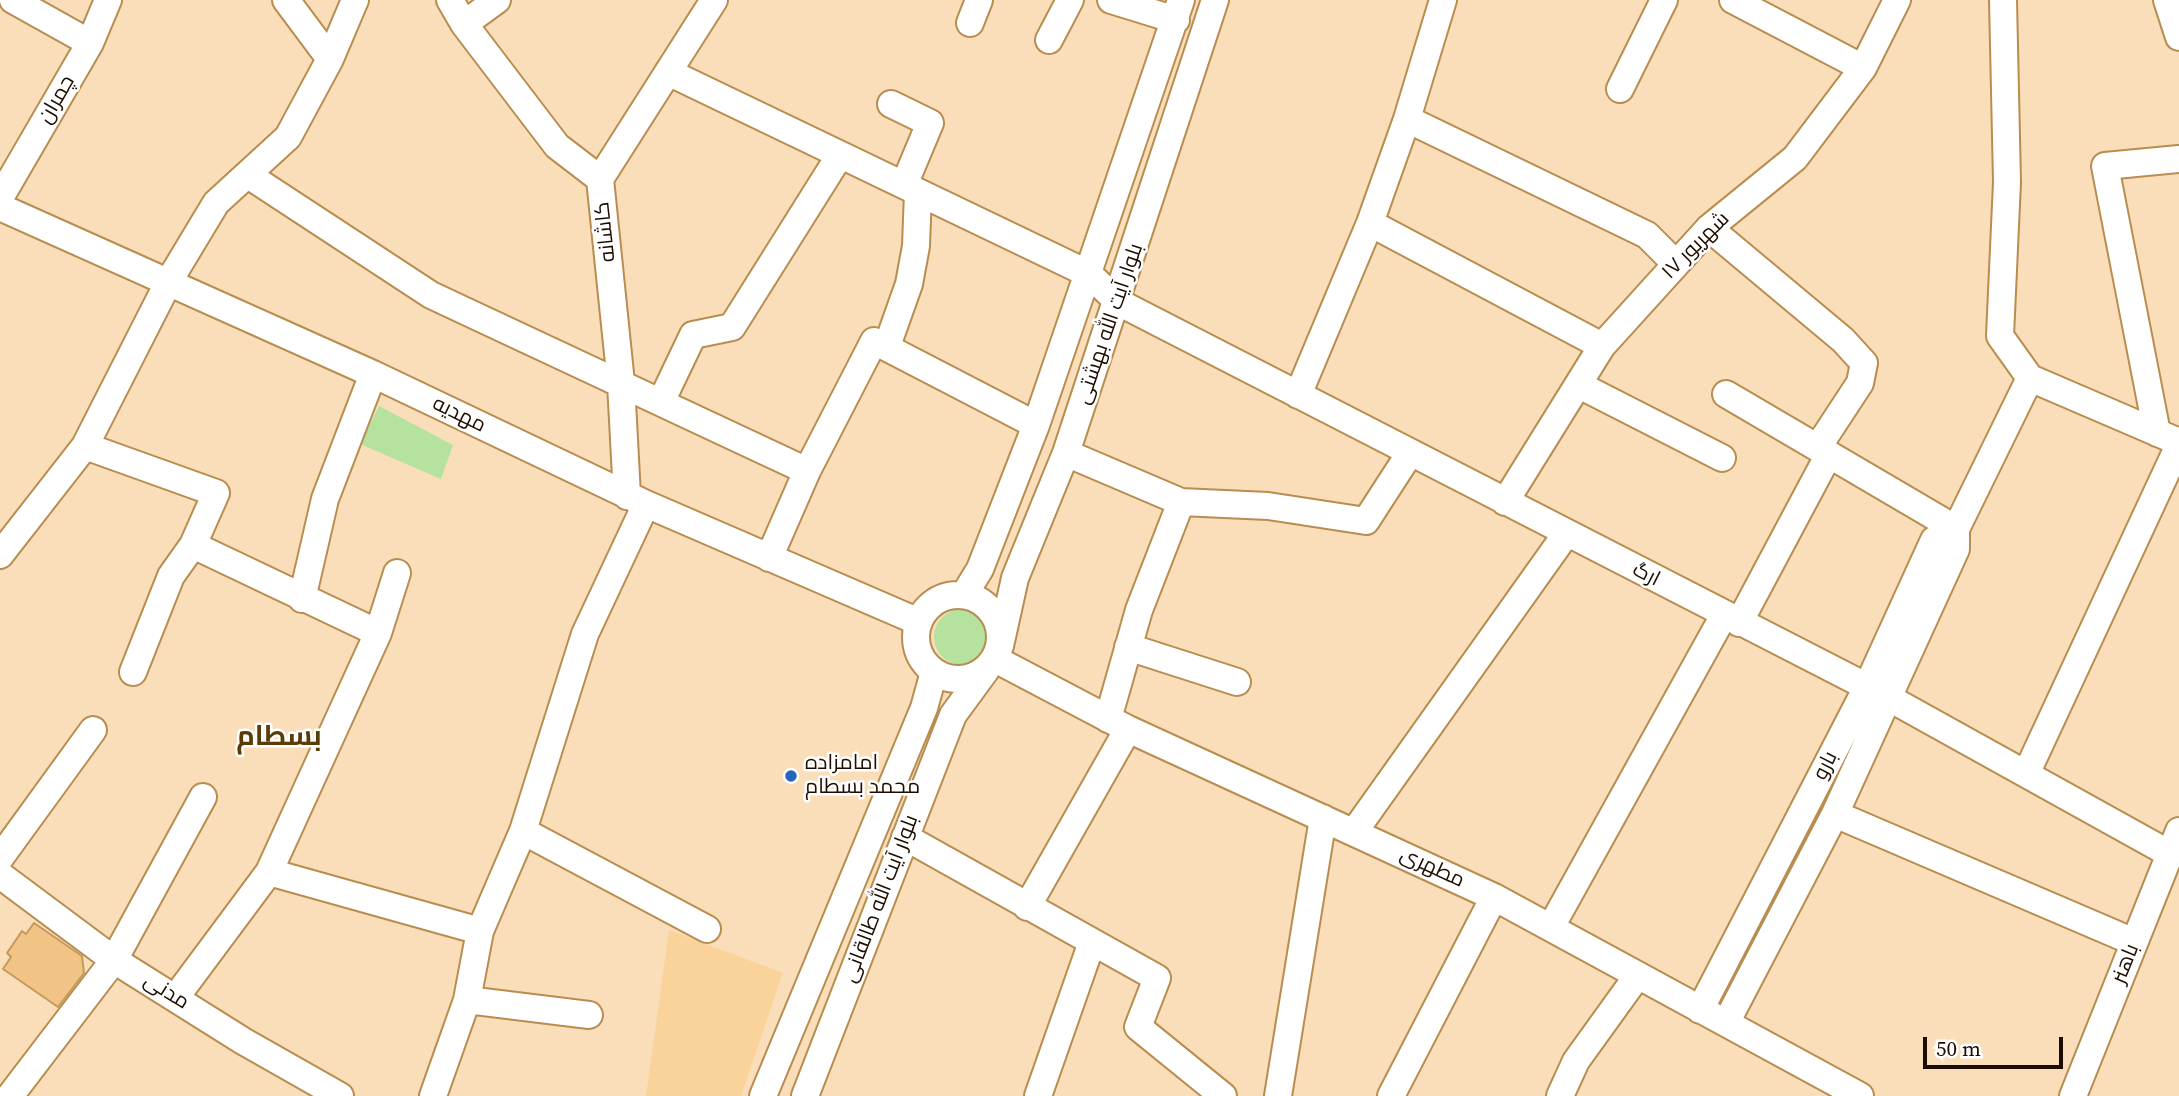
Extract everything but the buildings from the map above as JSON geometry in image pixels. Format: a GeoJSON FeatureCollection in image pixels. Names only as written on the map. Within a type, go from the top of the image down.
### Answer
{"type":"FeatureCollection","features":[{"type":"Feature","properties":{"kind":"street"},"geometry":{"type":"LineString","coordinates":[[13,0],[90,43]]}},
{"type":"Feature","properties":{"kind":"street","name":"چمران"},"geometry":{"type":"LineString","coordinates":[[0,198],[90,43],[108,0]]}},
{"type":"Feature","properties":{"kind":"street"},"geometry":{"type":"LineString","coordinates":[[286,0],[330,59]]}},
{"type":"Feature","properties":{"kind":"street"},"geometry":{"type":"LineString","coordinates":[[0,555],[85,446],[169,281],[216,203],[288,137],[330,59],[355,0]]}},
{"type":"Feature","properties":{"kind":"street"},"geometry":{"type":"LineString","coordinates":[[450,0],[464,24],[557,146],[600,179]]}},
{"type":"Feature","properties":{"kind":"street"},"geometry":{"type":"LineString","coordinates":[[464,24],[497,0]]}},
{"type":"Feature","properties":{"kind":"street","name":"کاشانه"},"geometry":{"type":"LineString","coordinates":[[636,500],[600,179],[714,0]]}},
{"type":"Feature","properties":{"kind":"street"},"geometry":{"type":"LineString","coordinates":[[1049,40],[1070,0]]}},
{"type":"Feature","properties":{"kind":"street"},"geometry":{"type":"LineString","coordinates":[[1111,0],[1179,10]]}},
{"type":"Feature","properties":{"kind":"street","name":"بلوار آیت الله بهشتی"},"geometry":{"type":"LineString","coordinates":[[994,658],[1015,578],[1066,453],[1118,302],[1215,0]]}},
{"type":"Feature","properties":{"kind":"street"},"geometry":{"type":"LineString","coordinates":[[1298,395],[1370,223],[1407,119],[1443,0]]}},
{"type":"Feature","properties":{"kind":"street"},"geometry":{"type":"LineString","coordinates":[[1620,89],[1664,0]]}},
{"type":"Feature","properties":{"kind":"street","name":"۱۷ شهریور"},"geometry":{"type":"LineString","coordinates":[[1505,502],[1602,346],[1709,228],[1795,158],[1863,68],[1898,0]]}},
{"type":"Feature","properties":{"kind":"street"},"geometry":{"type":"LineString","coordinates":[[2003,0],[2007,182],[2000,337],[2030,378],[2172,440]]}},
{"type":"Feature","properties":{"kind":"street"},"geometry":{"type":"LineString","coordinates":[[2167,0],[2179,37]]}},
{"type":"Feature","properties":{"kind":"street"},"geometry":{"type":"LineString","coordinates":[[1740,1],[1863,68]]}},
{"type":"Feature","properties":{"kind":"street","name":"بلوار آیت الله بهشتی"},"geometry":{"type":"LineString","coordinates":[[964,595],[979,569],[1036,425],[1179,10]]}},
{"type":"Feature","properties":{"kind":"street","name":"ارگ"},"geometry":{"type":"LineString","coordinates":[[668,72],[1089,274],[1118,302],[2027,772],[2173,857]]}},
{"type":"Feature","properties":{"kind":"street"},"geometry":{"type":"LineString","coordinates":[[887,346],[909,284],[916,246],[911,189],[930,123],[891,104]]}},
{"type":"Feature","properties":{"kind":"street"},"geometry":{"type":"LineString","coordinates":[[1407,119],[1647,235],[1676,264]]}},
{"type":"Feature","properties":{"kind":"street"},"geometry":{"type":"LineString","coordinates":[[661,402],[693,335],[732,327],[840,155]]}},
{"type":"Feature","properties":{"kind":"street"},"geometry":{"type":"LineString","coordinates":[[2027,772],[2172,440],[2105,166],[2179,159]]}},
{"type":"Feature","properties":{"kind":"street"},"geometry":{"type":"LineString","coordinates":[[248,175],[431,295],[807,471]]}},
{"type":"Feature","properties":{"kind":"street","name":"مهدیه"},"geometry":{"type":"LineString","coordinates":[[0,206],[373,374],[636,500],[919,622]]}},
{"type":"Feature","properties":{"kind":"street"},"geometry":{"type":"LineString","coordinates":[[1370,223],[1602,346]]}},
{"type":"Feature","properties":{"kind":"street"},"geometry":{"type":"LineString","coordinates":[[1551,928],[1731,619],[1860,383],[1864,363],[1843,340],[1709,228]]}},
{"type":"Feature","properties":{"kind":"street"},"geometry":{"type":"LineString","coordinates":[[769,558],[807,471],[874,341],[1036,425]]}},
{"type":"Feature","properties":{"kind":"street"},"geometry":{"type":"LineString","coordinates":[[302,599],[325,499],[373,374]]}},
{"type":"Feature","properties":{"kind":"street","name":"بارو"},"geometry":{"type":"LineString","coordinates":[[1700,1010],[1878,694],[1956,549],[1956,529],[2030,378]]}},
{"type":"Feature","properties":{"kind":"street"},"geometry":{"type":"LineString","coordinates":[[1579,385],[1722,458]]}},
{"type":"Feature","properties":{"kind":"street"},"geometry":{"type":"LineString","coordinates":[[1726,394],[1956,529]]}},
{"type":"Feature","properties":{"kind":"street"},"geometry":{"type":"LineString","coordinates":[[85,446],[216,493],[193,545],[171,576],[133,671]]}},
{"type":"Feature","properties":{"kind":"street"},"geometry":{"type":"LineString","coordinates":[[1066,453],[1181,502],[1268,506],[1366,522],[1410,453]]}},
{"type":"Feature","properties":{"kind":"street"},"geometry":{"type":"LineString","coordinates":[[433,1096],[467,1000],[481,931],[523,831],[585,634],[636,500]]}},
{"type":"Feature","properties":{"kind":"street"},"geometry":{"type":"LineString","coordinates":[[1027,907],[1118,724],[1129,647],[1139,610],[1181,502]]}},
{"type":"Feature","properties":{"kind":"street"},"geometry":{"type":"LineString","coordinates":[[1354,832],[1566,534]]}},
{"type":"Feature","properties":{"kind":"street"},"geometry":{"type":"LineString","coordinates":[[193,545],[378,633]]}},
{"type":"Feature","properties":{"kind":"street"},"geometry":{"type":"LineString","coordinates":[[176,997],[270,872],[378,633],[397,573]]}},
{"type":"Feature","properties":{"kind":"street"},"geometry":{"type":"LineString","coordinates":[[964,595],[988,607],[999,625],[994,658],[960,680],[934,672],[918,650],[916,636],[919,622],[926,610],[937,601],[964,595]]}},
{"type":"Feature","properties":{"kind":"street"},"geometry":{"type":"LineString","coordinates":[[1129,647],[1237,682]]}},
{"type":"Feature","properties":{"kind":"street","name":"مطهری"},"geometry":{"type":"LineString","coordinates":[[994,658],[1118,724],[1494,897],[1860,1096]]}},
{"type":"Feature","properties":{"kind":"street","name":"بلوار آیت الله طالقانی"},"geometry":{"type":"LineString","coordinates":[[812,1094],[905,837],[953,715],[994,658]]}},
{"type":"Feature","properties":{"kind":"street","name":"بلوار آیت الله طالقانی"},"geometry":{"type":"LineString","coordinates":[[763,1096],[924,708],[934,672]]}},
{"type":"Feature","properties":{"kind":"street","name":"بارو"},"geometry":{"type":"LineString","coordinates":[[1726,1023],[1835,814],[1878,694]]}},
{"type":"Feature","properties":{"kind":"street"},"geometry":{"type":"LineString","coordinates":[[0,858],[93,730]]}},
{"type":"Feature","properties":{"kind":"street"},"geometry":{"type":"LineString","coordinates":[[10,1096],[114,960],[203,797]]}},
{"type":"Feature","properties":{"kind":"street"},"geometry":{"type":"LineString","coordinates":[[1835,814],[2134,942]]}},
{"type":"Feature","properties":{"kind":"street"},"geometry":{"type":"LineString","coordinates":[[1278,1096],[1323,818]]}},
{"type":"Feature","properties":{"kind":"street"},"geometry":{"type":"LineString","coordinates":[[523,831],[707,929]]}},
{"type":"Feature","properties":{"kind":"street"},"geometry":{"type":"LineString","coordinates":[[905,837],[1157,978],[1138,1027],[1223,1096]]}},
{"type":"Feature","properties":{"kind":"street","name":"باهنر"},"geometry":{"type":"LineString","coordinates":[[2073,1096],[2134,942],[2173,857]]}},
{"type":"Feature","properties":{"kind":"street"},"geometry":{"type":"LineString","coordinates":[[270,872],[481,931]]}},
{"type":"Feature","properties":{"kind":"street","name":"مدنی"},"geometry":{"type":"LineString","coordinates":[[0,875],[114,960],[243,1041],[340,1096]]}},
{"type":"Feature","properties":{"kind":"street"},"geometry":{"type":"LineString","coordinates":[[1391,1096],[1494,897]]}},
{"type":"Feature","properties":{"kind":"street"},"geometry":{"type":"LineString","coordinates":[[1038,1096],[1092,942]]}},
{"type":"Feature","properties":{"kind":"street"},"geometry":{"type":"LineString","coordinates":[[1560,1096],[1576,1062],[1638,975]]}},
{"type":"Feature","properties":{"kind":"street"},"geometry":{"type":"LineString","coordinates":[[467,1000],[589,1015]]}},
{"type":"Feature","properties":{"kind":"shaded area"},"geometry":{"type":"Polygon","coordinates":[[[669,930],[783,973],[741,1096],[646,1096],[669,930]]]}},
{"type":"Feature","properties":{"kind":"green space"},"geometry":{"type":"Polygon","coordinates":[[[379,406],[453,445],[441,479],[360,444],[379,406]]]}},
{"type":"Feature","properties":{"kind":"green space"},"geometry":{"type":"Polygon","coordinates":[[[957,609],[967,609],[982,617],[988,626],[988,648],[982,657],[967,665],[957,665],[939,653],[934,642],[934,632],[946,614],[957,609]]]}},
{"type":"Feature","properties":{"kind":"place","name":"امامزاده محمد بسطام"},"geometry":{"type":"Point","coordinates":[791,776]}},
{"type":"Feature","properties":{"kind":"district","name":"بسطام"},"geometry":{"type":"Point","coordinates":[279,738]}}]}
